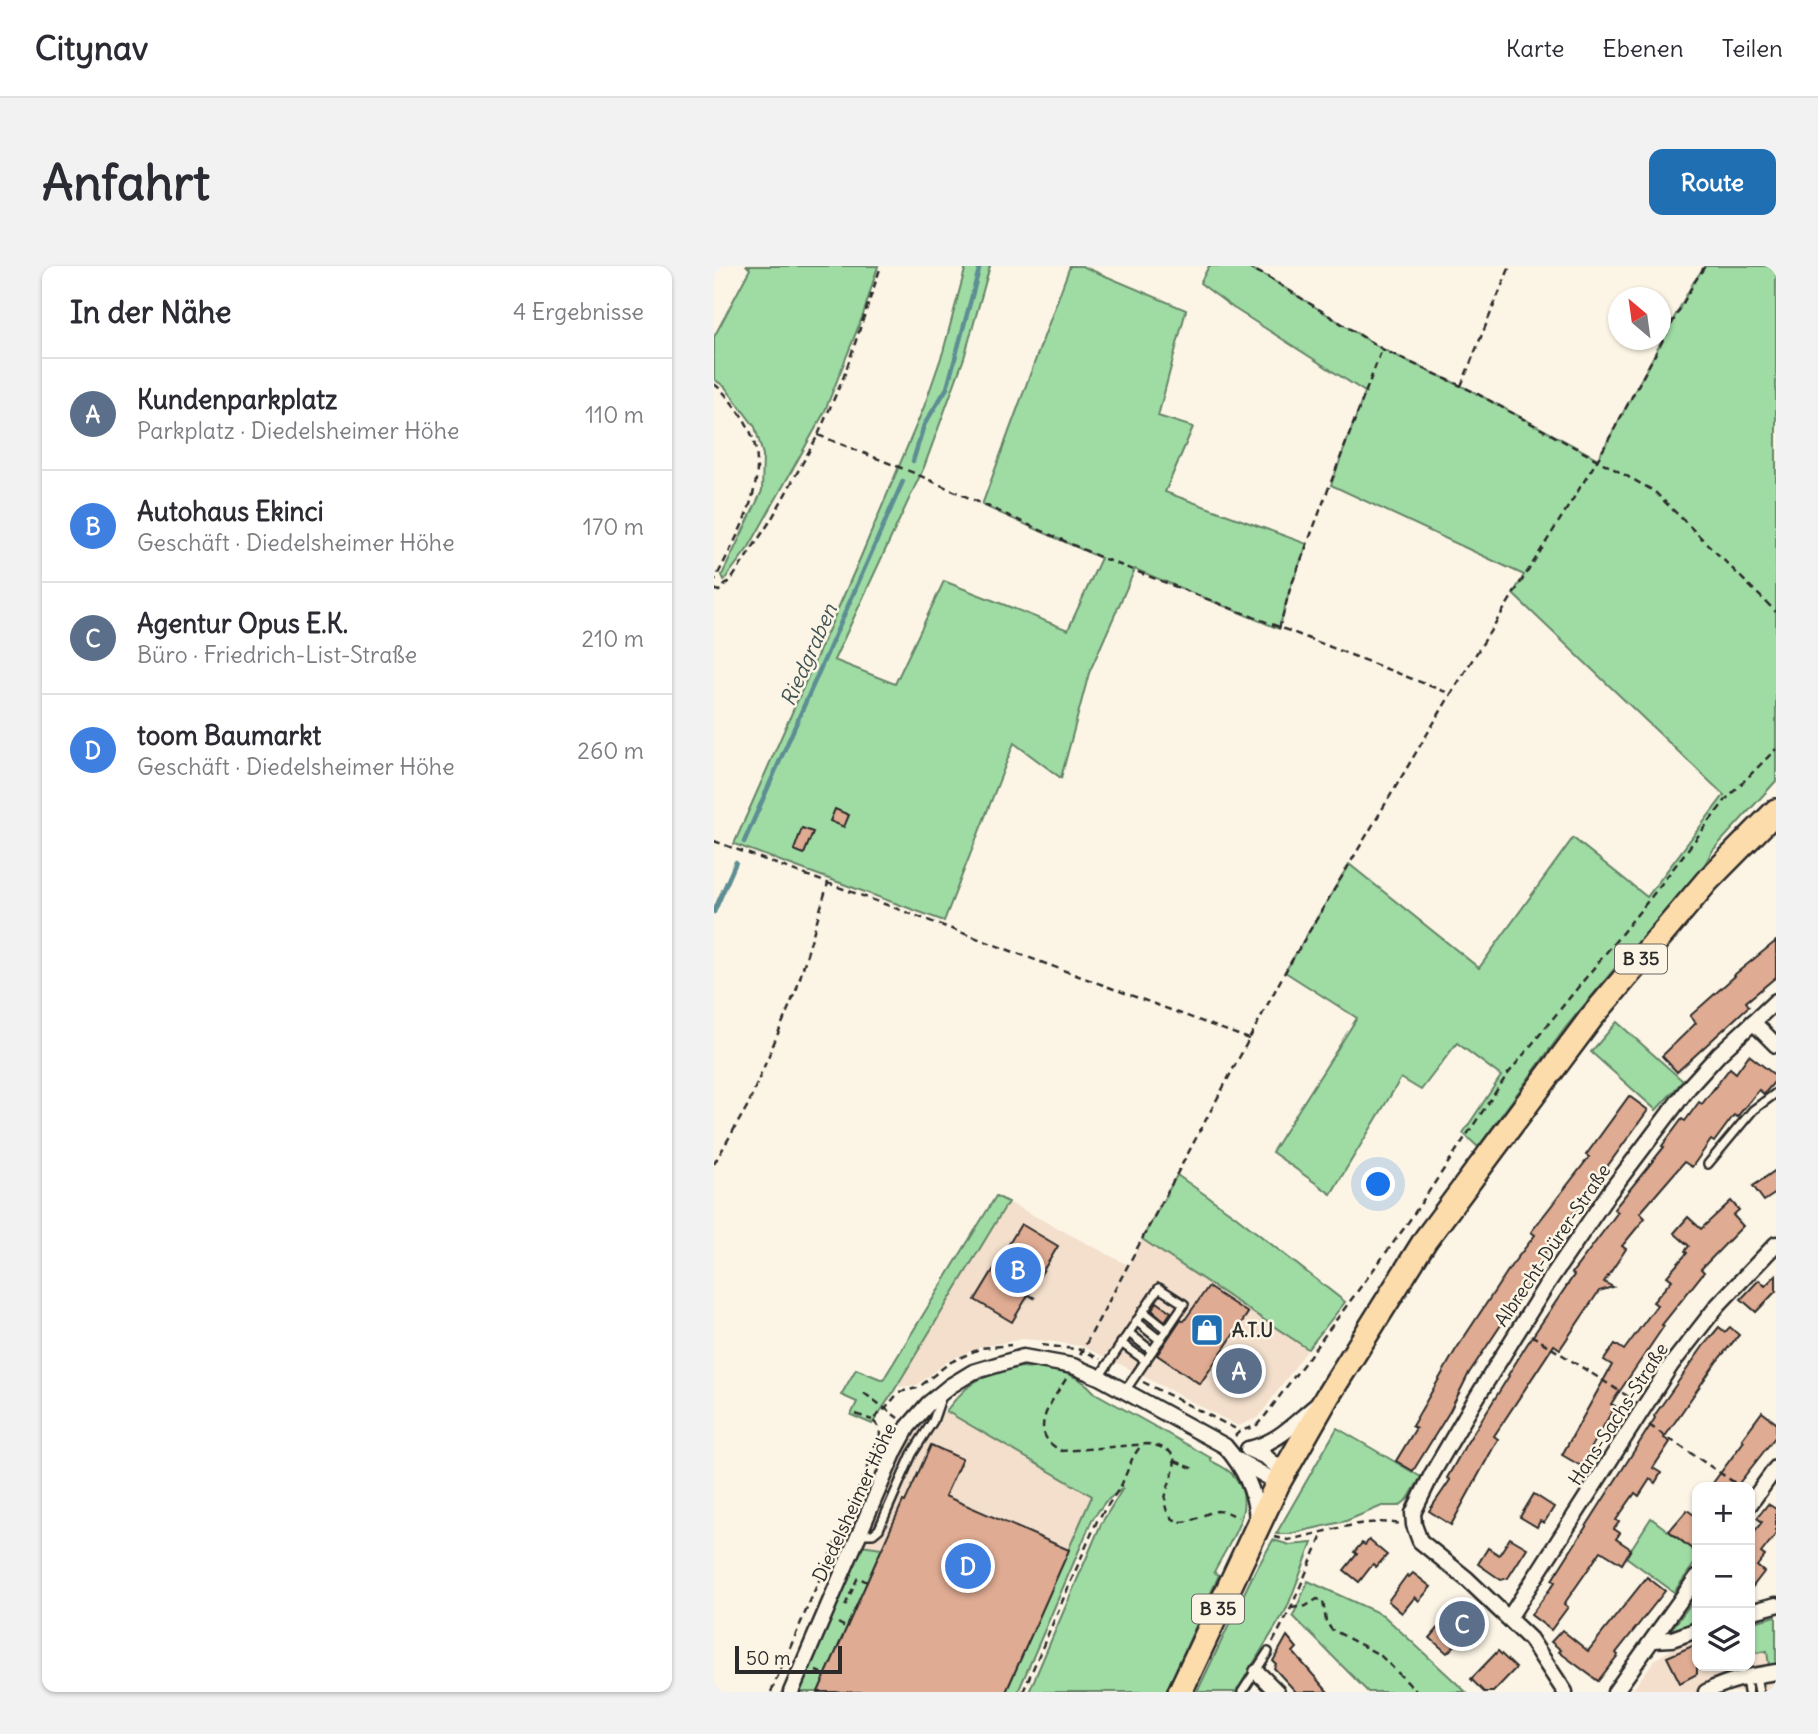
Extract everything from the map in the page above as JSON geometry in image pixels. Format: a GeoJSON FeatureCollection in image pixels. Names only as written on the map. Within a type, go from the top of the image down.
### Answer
{"type":"FeatureCollection","features":[{"type":"Feature","properties":{"kind":"main road","name":"B 35"},"geometry":{"type":"LineString","coordinates":[[1180,1692],[1256,1525],[1281,1478],[1327,1397],[1426,1239],[1566,1050],[1707,881],[1776,811]]}},
{"type":"Feature","properties":{"kind":"street","name":"Albrecht-Dürer-Straße"},"geometry":{"type":"LineString","coordinates":[[1414,1525],[1413,1513],[1427,1482],[1519,1328],[1589,1221],[1696,1078],[1776,1001]]}},
{"type":"Feature","properties":{"kind":"street"},"geometry":{"type":"LineString","coordinates":[[1754,1022],[1776,1045]]}},
{"type":"Feature","properties":{"kind":"street","name":"Hans-Sachs-Straße"},"geometry":{"type":"LineString","coordinates":[[1509,1618],[1693,1334],[1749,1269],[1776,1244]]}},
{"type":"Feature","properties":{"kind":"street","name":"Diedelsheimer Höhe"},"geometry":{"type":"LineString","coordinates":[[791,1692],[908,1427],[943,1391],[973,1372],[1023,1357],[1073,1366],[1099,1377],[1226,1446]]}},
{"type":"Feature","properties":{"kind":"street"},"geometry":{"type":"LineString","coordinates":[[1249,1449],[1280,1437],[1327,1397]]}},
{"type":"Feature","properties":{"kind":"street"},"geometry":{"type":"LineString","coordinates":[[1226,1446],[1249,1449],[1266,1457],[1281,1478]]}},
{"type":"Feature","properties":{"kind":"street"},"geometry":{"type":"LineString","coordinates":[[1226,1446],[1254,1493],[1256,1525]]}},
{"type":"Feature","properties":{"kind":"street"},"geometry":{"type":"LineString","coordinates":[[1236,1459],[1281,1478]]}},
{"type":"Feature","properties":{"kind":"street"},"geometry":{"type":"LineString","coordinates":[[1755,1497],[1776,1468]]}},
{"type":"Feature","properties":{"kind":"street"},"geometry":{"type":"LineString","coordinates":[[1414,1525],[1420,1541],[1467,1579],[1530,1639],[1565,1692]]}},
{"type":"Feature","properties":{"kind":"street"},"geometry":{"type":"LineString","coordinates":[[1615,1692],[1692,1586]]}},
{"type":"Feature","properties":{"kind":"street"},"geometry":{"type":"LineString","coordinates":[[1755,1611],[1776,1605]]}},
{"type":"Feature","properties":{"kind":"street"},"geometry":{"type":"LineString","coordinates":[[1653,1640],[1672,1639],[1692,1632]]}},
{"type":"Feature","properties":{"kind":"street"},"geometry":{"type":"LineString","coordinates":[[1257,1672],[1277,1692]]}},
{"type":"Feature","properties":{"kind":"street"},"geometry":{"type":"LineString","coordinates":[[1712,1691],[1776,1672]]}},
{"type":"Feature","properties":{"kind":"lane"},"geometry":{"type":"LineString","coordinates":[[1707,1164],[1753,1110],[1776,1093]]}},
{"type":"Feature","properties":{"kind":"lane"},"geometry":{"type":"LineString","coordinates":[[1099,1377],[1159,1288],[1184,1304],[1124,1392]]}},
{"type":"Feature","properties":{"kind":"lane"},"geometry":{"type":"LineString","coordinates":[[1143,1311],[1167,1330]]}},
{"type":"Feature","properties":{"kind":"lane"},"geometry":{"type":"LineString","coordinates":[[1136,1321],[1160,1340]]}},
{"type":"Feature","properties":{"kind":"lane"},"geometry":{"type":"LineString","coordinates":[[1129,1333],[1152,1350]]}},
{"type":"Feature","properties":{"kind":"lane"},"geometry":{"type":"LineString","coordinates":[[1121,1343],[1146,1361]]}},
{"type":"Feature","properties":{"kind":"lane"},"geometry":{"type":"LineString","coordinates":[[859,1534],[873,1534],[879,1529],[912,1454],[933,1421],[943,1391]]}},
{"type":"Feature","properties":{"kind":"lane"},"geometry":{"type":"LineString","coordinates":[[1242,1692],[1268,1652]]}},
{"type":"Feature","properties":{"kind":"lane"},"geometry":{"type":"LineString","coordinates":[[1750,1681],[1759,1692]]}},
{"type":"Feature","properties":{"kind":"path"},"geometry":{"type":"LineString","coordinates":[[714,589],[719,591],[733,577],[771,520],[818,435],[844,376],[881,266]]}},
{"type":"Feature","properties":{"kind":"path"},"geometry":{"type":"LineString","coordinates":[[1246,266],[1382,349],[1461,387],[1654,491],[1776,612]]}},
{"type":"Feature","properties":{"kind":"path"},"geometry":{"type":"LineString","coordinates":[[1461,387],[1510,266]]}},
{"type":"Feature","properties":{"kind":"path"},"geometry":{"type":"LineString","coordinates":[[1108,1363],[1082,1350],[1285,972],[1451,694],[1598,459],[1693,283],[1705,266]]}},
{"type":"Feature","properties":{"kind":"path"},"geometry":{"type":"LineString","coordinates":[[1279,629],[1290,589],[1382,349]]}},
{"type":"Feature","properties":{"kind":"path"},"geometry":{"type":"LineString","coordinates":[[714,384],[742,416],[752,436],[758,458],[752,502],[714,582]]}},
{"type":"Feature","properties":{"kind":"path"},"geometry":{"type":"LineString","coordinates":[[818,435],[914,473],[1102,558],[1451,694]]}},
{"type":"Feature","properties":{"kind":"path"},"geometry":{"type":"LineString","coordinates":[[1134,1377],[1240,1431],[1256,1426],[1405,1227],[1507,1075],[1653,896],[1728,797],[1776,748]]}},
{"type":"Feature","properties":{"kind":"path"},"geometry":{"type":"LineString","coordinates":[[714,841],[1249,1039]]}},
{"type":"Feature","properties":{"kind":"path"},"geometry":{"type":"LineString","coordinates":[[714,1164],[748,1105],[797,988],[828,883]]}},
{"type":"Feature","properties":{"kind":"path"},"geometry":{"type":"LineString","coordinates":[[1029,1295],[1038,1300]]}},
{"type":"Feature","properties":{"kind":"path"},"geometry":{"type":"LineString","coordinates":[[1519,1328],[1634,1401]]}},
{"type":"Feature","properties":{"kind":"path"},"geometry":{"type":"LineString","coordinates":[[1073,1366],[1048,1408],[1043,1421],[1043,1433],[1051,1445],[1062,1451],[1142,1444],[1161,1446],[1170,1452],[1175,1461],[1164,1500],[1166,1510],[1173,1519],[1184,1522],[1216,1511],[1228,1512],[1288,1540],[1370,1522],[1414,1525]]}},
{"type":"Feature","properties":{"kind":"path"},"geometry":{"type":"LineString","coordinates":[[864,1393],[908,1427]]}},
{"type":"Feature","properties":{"kind":"path"},"geometry":{"type":"LineString","coordinates":[[872,1420],[886,1408]]}},
{"type":"Feature","properties":{"kind":"path"},"geometry":{"type":"LineString","coordinates":[[771,1692],[879,1441],[879,1426],[856,1414]]}},
{"type":"Feature","properties":{"kind":"path"},"geometry":{"type":"LineString","coordinates":[[1638,1417],[1734,1482]]}},
{"type":"Feature","properties":{"kind":"path"},"geometry":{"type":"LineString","coordinates":[[1023,1692],[1097,1521],[1121,1486],[1133,1457],[1142,1444]]}},
{"type":"Feature","properties":{"kind":"path"},"geometry":{"type":"LineString","coordinates":[[1175,1461],[1194,1469]]}},
{"type":"Feature","properties":{"kind":"path"},"geometry":{"type":"LineString","coordinates":[[1268,1652],[1291,1608],[1322,1534]]}},
{"type":"Feature","properties":{"kind":"path"},"geometry":{"type":"LineString","coordinates":[[843,1612],[858,1577],[867,1582]]}},
{"type":"Feature","properties":{"kind":"path"},"geometry":{"type":"LineString","coordinates":[[1291,1608],[1306,1606],[1317,1599],[1323,1601],[1324,1613],[1331,1629],[1380,1655],[1417,1692]]}},
{"type":"Feature","properties":{"kind":"path"},"geometry":{"type":"LineString","coordinates":[[838,1623],[847,1628]]}},
{"type":"Feature","properties":{"kind":"path"},"geometry":{"type":"LineString","coordinates":[[816,1671],[826,1675]]}},
{"type":"Feature","properties":{"kind":"shaded area"},"geometry":{"type":"Polygon","coordinates":[[[1008,1202],[1128,1265],[1142,1239],[1308,1349],[1258,1418],[1238,1426],[1081,1346],[1047,1341],[1022,1339],[980,1347],[948,1361],[917,1385],[899,1387],[1008,1202]]]}},
{"type":"Feature","properties":{"kind":"shaded area"},"geometry":{"type":"Polygon","coordinates":[[[946,1411],[1092,1496],[1006,1692],[818,1692],[882,1548],[861,1545],[898,1461],[917,1424],[946,1411]]]}},
{"type":"Feature","properties":{"kind":"shaded area"},"geometry":{"type":"Polygon","coordinates":[[[1692,1639],[1692,1671],[1755,1671],[1755,1652],[1767,1651],[1769,1665],[1776,1665],[1776,1692],[1631,1692],[1655,1659],[1692,1639]]]}},
{"type":"Feature","properties":{"kind":"green space"},"geometry":{"type":"Polygon","coordinates":[[[747,266],[878,266],[863,315],[824,413],[749,547],[724,580],[722,575],[762,491],[763,455],[755,427],[725,387],[714,379],[714,337],[750,269],[747,266]]]}},
{"type":"Feature","properties":{"kind":"green space"},"geometry":{"type":"Polygon","coordinates":[[[966,266],[990,266],[964,358],[924,467],[834,660],[895,684],[944,581],[1068,630],[1101,558],[982,505],[1070,266],[1082,266],[1186,310],[1158,416],[1193,427],[1165,492],[1307,544],[1279,629],[1135,569],[1089,673],[1061,778],[1014,743],[944,921],[734,844],[924,407],[943,352],[966,266]]]}},
{"type":"Feature","properties":{"kind":"green space"},"geometry":{"type":"Polygon","coordinates":[[[1209,266],[1246,266],[1382,349],[1474,392],[1598,459],[1657,350],[1671,350],[1671,324],[1705,266],[1776,266],[1776,781],[1713,850],[1698,876],[1566,1027],[1478,1147],[1463,1133],[1501,1076],[1457,1043],[1421,1090],[1401,1078],[1331,1194],[1272,1152],[1357,1018],[1285,972],[1349,864],[1479,968],[1573,838],[1647,897],[1724,795],[1513,594],[1524,575],[1331,485],[1365,392],[1232,307],[1200,283],[1209,266]]]}},
{"type":"Feature","properties":{"kind":"green space"},"geometry":{"type":"Polygon","coordinates":[[[1617,1022],[1683,1081],[1656,1110],[1591,1052],[1617,1022]]]}},
{"type":"Feature","properties":{"kind":"green space"},"geometry":{"type":"Polygon","coordinates":[[[1177,1175],[1234,1215],[1345,1302],[1308,1349],[1142,1239],[1177,1175]]]}},
{"type":"Feature","properties":{"kind":"green space"},"geometry":{"type":"Polygon","coordinates":[[[996,1196],[1008,1202],[892,1394],[872,1424],[851,1415],[857,1402],[841,1395],[856,1369],[883,1380],[996,1196]]]}},
{"type":"Feature","properties":{"kind":"green space"},"geometry":{"type":"Polygon","coordinates":[[[1020,1367],[1061,1372],[1079,1379],[1095,1393],[1211,1458],[1211,1461],[1232,1474],[1241,1487],[1244,1499],[1239,1525],[1214,1572],[1219,1575],[1166,1692],[1029,1692],[1101,1524],[1123,1488],[1105,1502],[1092,1520],[1018,1692],[1006,1692],[1092,1496],[946,1411],[962,1392],[977,1380],[1020,1367]]]}},
{"type":"Feature","properties":{"kind":"green space"},"geometry":{"type":"Polygon","coordinates":[[[1337,1428],[1421,1477],[1408,1499],[1399,1506],[1382,1506],[1346,1521],[1289,1534],[1276,1534],[1337,1428]]]}},
{"type":"Feature","properties":{"kind":"green space"},"geometry":{"type":"Polygon","coordinates":[[[1651,1518],[1692,1549],[1692,1567],[1674,1592],[1626,1557],[1651,1518]]]}},
{"type":"Feature","properties":{"kind":"green space"},"geometry":{"type":"Polygon","coordinates":[[[1273,1540],[1290,1545],[1312,1543],[1287,1608],[1236,1692],[1197,1692],[1251,1579],[1273,1540]]]}},
{"type":"Feature","properties":{"kind":"green space"},"geometry":{"type":"Polygon","coordinates":[[[861,1545],[882,1548],[818,1692],[797,1692],[861,1545]]]}},
{"type":"Feature","properties":{"kind":"green space"},"geometry":{"type":"Polygon","coordinates":[[[1308,1581],[1383,1615],[1466,1692],[1368,1692],[1293,1616],[1308,1581]]]}},
{"type":"Feature","properties":{"kind":"green space"},"geometry":{"type":"Polygon","coordinates":[[[1692,1602],[1692,1627],[1673,1633],[1670,1631],[1692,1602]]]}},
{"type":"Feature","properties":{"kind":"green space"},"geometry":{"type":"Polygon","coordinates":[[[1776,1616],[1776,1665],[1769,1666],[1767,1651],[1755,1653],[1755,1622],[1776,1616]]]}},
{"type":"Feature","properties":{"kind":"building"},"geometry":{"type":"Polygon","coordinates":[[[835,809],[849,815],[844,827],[830,821],[835,809]]]}},
{"type":"Feature","properties":{"kind":"building"},"geometry":{"type":"Polygon","coordinates":[[[802,828],[813,832],[804,854],[794,850],[802,828]]]}},
{"type":"Feature","properties":{"kind":"building"},"geometry":{"type":"Polygon","coordinates":[[[1776,941],[1776,977],[1746,1002],[1749,1006],[1677,1072],[1662,1056],[1696,1023],[1690,1016],[1776,941]]]}},
{"type":"Feature","properties":{"kind":"building"},"geometry":{"type":"Polygon","coordinates":[[[1749,1055],[1776,1076],[1776,1080],[1764,1094],[1759,1090],[1737,1117],[1734,1115],[1714,1142],[1711,1140],[1692,1167],[1684,1162],[1640,1213],[1645,1218],[1622,1246],[1626,1249],[1604,1282],[1613,1287],[1599,1291],[1560,1349],[1554,1345],[1494,1436],[1498,1439],[1451,1525],[1429,1511],[1450,1480],[1447,1478],[1508,1375],[1574,1275],[1572,1273],[1618,1212],[1614,1209],[1664,1147],[1662,1146],[1682,1119],[1685,1121],[1699,1102],[1702,1104],[1730,1068],[1736,1073],[1749,1055]]]}},
{"type":"Feature","properties":{"kind":"building"},"geometry":{"type":"Polygon","coordinates":[[[1629,1096],[1648,1110],[1544,1254],[1546,1256],[1469,1373],[1450,1411],[1413,1471],[1396,1461],[1416,1428],[1412,1426],[1455,1351],[1511,1266],[1535,1235],[1531,1232],[1589,1157],[1586,1155],[1629,1096]]]}},
{"type":"Feature","properties":{"kind":"building"},"geometry":{"type":"Polygon","coordinates":[[[1776,1170],[1776,1193],[1764,1201],[1753,1186],[1776,1170]]]}},
{"type":"Feature","properties":{"kind":"building"},"geometry":{"type":"Polygon","coordinates":[[[1731,1201],[1739,1210],[1733,1215],[1743,1226],[1701,1269],[1704,1272],[1662,1325],[1664,1326],[1611,1404],[1615,1406],[1581,1466],[1562,1455],[1612,1365],[1604,1360],[1615,1344],[1624,1350],[1657,1305],[1653,1302],[1672,1280],[1667,1276],[1687,1253],[1685,1251],[1689,1246],[1674,1233],[1688,1217],[1701,1229],[1731,1201]]]}},
{"type":"Feature","properties":{"kind":"building"},"geometry":{"type":"Polygon","coordinates":[[[1021,1224],[1058,1246],[1012,1322],[975,1300],[1021,1224]]]}},
{"type":"Feature","properties":{"kind":"building"},"geometry":{"type":"Polygon","coordinates":[[[1776,1275],[1776,1291],[1756,1312],[1741,1299],[1759,1280],[1765,1286],[1776,1275]]]}},
{"type":"Feature","properties":{"kind":"building","name":"A.T.U"},"geometry":{"type":"Polygon","coordinates":[[[1208,1287],[1248,1313],[1200,1384],[1157,1355],[1181,1319],[1184,1321],[1208,1287]]]}},
{"type":"Feature","properties":{"kind":"building"},"geometry":{"type":"Polygon","coordinates":[[[1157,1302],[1171,1312],[1165,1321],[1152,1310],[1157,1302]]]}},
{"type":"Feature","properties":{"kind":"building"},"geometry":{"type":"Polygon","coordinates":[[[1719,1327],[1725,1332],[1730,1327],[1739,1335],[1717,1361],[1664,1438],[1670,1442],[1653,1468],[1661,1473],[1655,1483],[1650,1479],[1639,1496],[1635,1493],[1616,1520],[1619,1522],[1614,1529],[1620,1533],[1616,1539],[1631,1549],[1622,1564],[1601,1551],[1564,1604],[1568,1607],[1551,1630],[1531,1615],[1555,1582],[1552,1580],[1654,1416],[1719,1327]]]}},
{"type":"Feature","properties":{"kind":"building"},"geometry":{"type":"Polygon","coordinates":[[[1762,1412],[1776,1423],[1776,1436],[1740,1482],[1714,1482],[1744,1441],[1742,1439],[1762,1412]]]}},
{"type":"Feature","properties":{"kind":"building"},"geometry":{"type":"Polygon","coordinates":[[[931,1445],[962,1459],[945,1496],[1069,1550],[1006,1692],[818,1692],[903,1501],[905,1502],[931,1445]]]}},
{"type":"Feature","properties":{"kind":"building"},"geometry":{"type":"Polygon","coordinates":[[[1534,1494],[1554,1507],[1544,1523],[1540,1521],[1537,1527],[1520,1517],[1534,1494]]]}},
{"type":"Feature","properties":{"kind":"building"},"geometry":{"type":"Polygon","coordinates":[[[1768,1504],[1776,1509],[1776,1534],[1761,1553],[1765,1556],[1757,1566],[1764,1572],[1755,1584],[1755,1531],[1762,1522],[1757,1518],[1768,1504]]]}},
{"type":"Feature","properties":{"kind":"building"},"geometry":{"type":"Polygon","coordinates":[[[1687,1510],[1692,1514],[1692,1549],[1669,1531],[1687,1510]]]}},
{"type":"Feature","properties":{"kind":"building"},"geometry":{"type":"Polygon","coordinates":[[[1510,1538],[1527,1548],[1508,1578],[1501,1580],[1478,1564],[1488,1548],[1499,1555],[1510,1538]]]}},
{"type":"Feature","properties":{"kind":"building"},"geometry":{"type":"Polygon","coordinates":[[[1369,1540],[1387,1555],[1376,1567],[1373,1564],[1359,1582],[1344,1570],[1357,1554],[1354,1552],[1369,1540]]]}},
{"type":"Feature","properties":{"kind":"building"},"geometry":{"type":"Polygon","coordinates":[[[1413,1573],[1431,1587],[1419,1601],[1415,1597],[1402,1613],[1388,1601],[1407,1575],[1409,1577],[1413,1573]]]}},
{"type":"Feature","properties":{"kind":"building"},"geometry":{"type":"Polygon","coordinates":[[[1647,1577],[1665,1591],[1616,1653],[1618,1655],[1598,1681],[1559,1652],[1561,1650],[1551,1642],[1562,1630],[1588,1651],[1647,1577]]]}},
{"type":"Feature","properties":{"kind":"building"},"geometry":{"type":"Polygon","coordinates":[[[1458,1611],[1475,1627],[1447,1653],[1430,1638],[1451,1613],[1454,1615],[1458,1611]]]}},
{"type":"Feature","properties":{"kind":"building"},"geometry":{"type":"Polygon","coordinates":[[[1287,1636],[1297,1648],[1293,1652],[1328,1692],[1296,1692],[1274,1668],[1276,1664],[1273,1661],[1287,1636]]]}},
{"type":"Feature","properties":{"kind":"building"},"geometry":{"type":"Polygon","coordinates":[[[1692,1646],[1692,1671],[1697,1671],[1697,1674],[1680,1683],[1667,1657],[1692,1646]]]}},
{"type":"Feature","properties":{"kind":"building"},"geometry":{"type":"Polygon","coordinates":[[[1498,1651],[1516,1668],[1493,1692],[1484,1692],[1471,1679],[1498,1651]]]}},
{"type":"Feature","properties":{"kind":"waterway","name":"Riedgraben"},"geometry":{"type":"LineString","coordinates":[[913,461],[924,425],[947,388],[980,266]]}},
{"type":"Feature","properties":{"kind":"waterway","name":"Riedgraben"},"geometry":{"type":"LineString","coordinates":[[744,842],[903,481]]}},
{"type":"Feature","properties":{"kind":"waterway","name":"Riedgraben"},"geometry":{"type":"LineString","coordinates":[[714,912],[736,862]]}},
{"type":"Feature","properties":{"kind":"place","name":"Autohaus Ekinci"},"geometry":{"type":"Point","coordinates":[1018,1270]}},
{"type":"Feature","properties":{"kind":"place","name":"A.T.U"},"geometry":{"type":"Point","coordinates":[1207,1330]}},
{"type":"Feature","properties":{"kind":"place","name":"Kundenparkplatz"},"geometry":{"type":"Point","coordinates":[1239,1371]}},
{"type":"Feature","properties":{"kind":"place","name":"toom Baumarkt"},"geometry":{"type":"Point","coordinates":[968,1566]}},
{"type":"Feature","properties":{"kind":"place","name":"Agentur Opus E.K."},"geometry":{"type":"Point","coordinates":[1462,1624]}}]}
